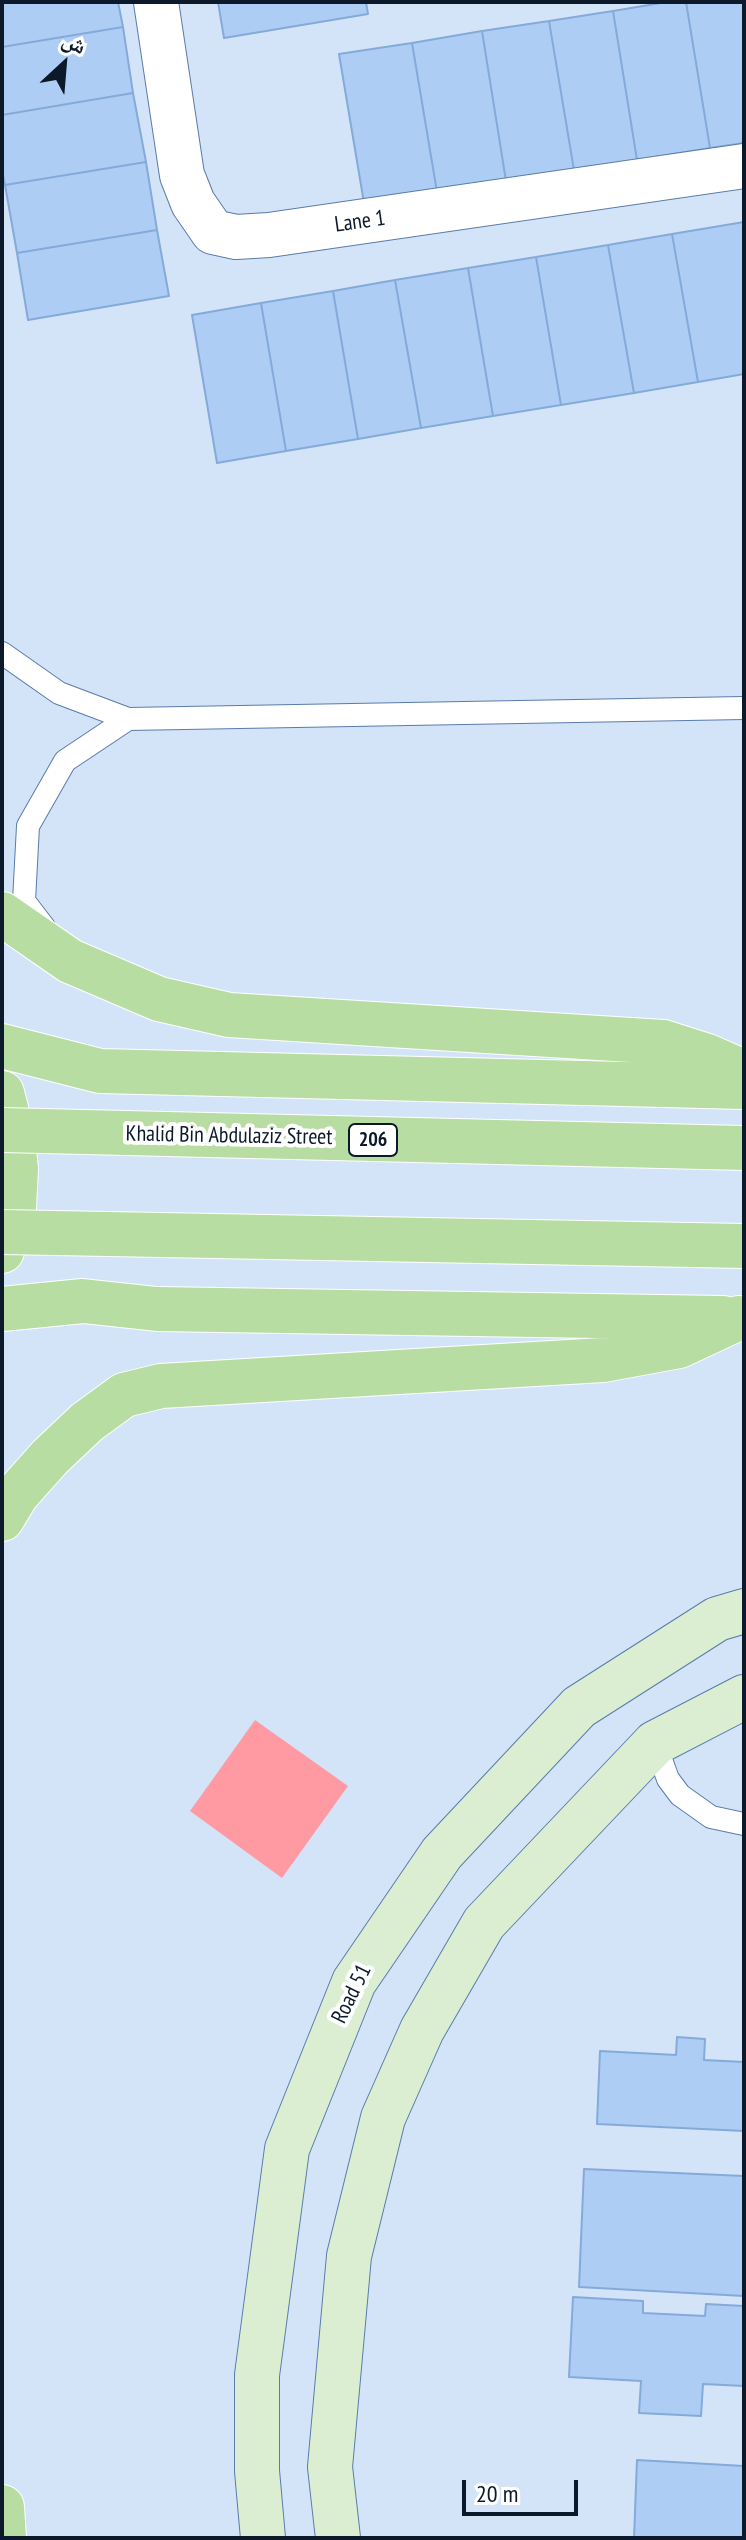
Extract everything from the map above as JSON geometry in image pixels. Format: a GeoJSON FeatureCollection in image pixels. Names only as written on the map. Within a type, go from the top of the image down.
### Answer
{"type":"FeatureCollection","features":[{"type":"Feature","properties":{"kind":"main road"},"geometry":{"type":"LineString","coordinates":[[2,914],[70,961],[159,999],[229,1015],[663,1042],[744,1072]]}},
{"type":"Feature","properties":{"kind":"main road"},"geometry":{"type":"LineString","coordinates":[[2,1046],[100,1071],[744,1087]]}},
{"type":"Feature","properties":{"kind":"main road"},"geometry":{"type":"LineString","coordinates":[[2,1093],[12,1132],[16,1169],[14,1207],[2,1251]]}},
{"type":"Feature","properties":{"kind":"main road","name":"Khalid Bin Abdulaziz Street"},"geometry":{"type":"LineString","coordinates":[[2,1130],[744,1148]]}},
{"type":"Feature","properties":{"kind":"main road"},"geometry":{"type":"LineString","coordinates":[[2,1232],[744,1246]]}},
{"type":"Feature","properties":{"kind":"main road"},"geometry":{"type":"LineString","coordinates":[[2,1309],[83,1301],[157,1309],[742,1318]]}},
{"type":"Feature","properties":{"kind":"main road"},"geometry":{"type":"LineString","coordinates":[[2,1519],[17,1494],[50,1457],[87,1422],[124,1395],[161,1386],[219,1381],[603,1360],[679,1346],[742,1318]]}},
{"type":"Feature","properties":{"kind":"main road"},"geometry":{"type":"LineString","coordinates":[[2,2507],[4,2538]]}},
{"type":"Feature","properties":{"kind":"street","name":"Lane 1"},"geometry":{"type":"LineString","coordinates":[[156,2],[182,175],[193,203],[213,232],[236,237],[269,235],[744,166]]}},
{"type":"Feature","properties":{"kind":"street","name":"Road 51"},"geometry":{"type":"LineString","coordinates":[[263,2538],[257,2471],[257,2375],[287,2149],[354,1982],[442,1853],[579,1707],[717,1619],[744,1611]]}},
{"type":"Feature","properties":{"kind":"street"},"geometry":{"type":"LineString","coordinates":[[338,2538],[330,2467],[349,2256],[383,2118],[422,2030],[484,1923],[655,1743],[744,1697]]}},
{"type":"Feature","properties":{"kind":"lane"},"geometry":{"type":"LineString","coordinates":[[2,653],[59,693],[128,719],[744,708]]}},
{"type":"Feature","properties":{"kind":"lane"},"geometry":{"type":"LineString","coordinates":[[70,961],[24,901],[28,826],[65,761],[128,719]]}},
{"type":"Feature","properties":{"kind":"lane"},"geometry":{"type":"LineString","coordinates":[[655,1743],[668,1779],[694,1808],[711,1817],[744,1824]]}},
{"type":"Feature","properties":{"kind":"shaded area"},"geometry":{"type":"Polygon","coordinates":[[[255,1720],[348,1786],[282,1878],[190,1811],[255,1720]]]}},
{"type":"Feature","properties":{"kind":"building"},"geometry":{"type":"Polygon","coordinates":[[[2,2],[118,2],[123,27],[2,47],[2,2]]]}},
{"type":"Feature","properties":{"kind":"building"},"geometry":{"type":"Polygon","coordinates":[[[218,2],[366,2],[368,14],[224,38],[218,2]]]}},
{"type":"Feature","properties":{"kind":"building"},"geometry":{"type":"Polygon","coordinates":[[[686,2],[710,148],[637,160],[613,11],[686,2]]]}},
{"type":"Feature","properties":{"kind":"building"},"geometry":{"type":"Polygon","coordinates":[[[686,2],[744,2],[744,143],[710,148],[686,2]]]}},
{"type":"Feature","properties":{"kind":"building"},"geometry":{"type":"Polygon","coordinates":[[[613,11],[637,160],[574,170],[549,21],[613,11]]]}},
{"type":"Feature","properties":{"kind":"building"},"geometry":{"type":"Polygon","coordinates":[[[549,21],[574,170],[506,181],[482,31],[549,21]]]}},
{"type":"Feature","properties":{"kind":"building"},"geometry":{"type":"Polygon","coordinates":[[[123,27],[133,93],[2,115],[2,47],[123,27]]]}},
{"type":"Feature","properties":{"kind":"building"},"geometry":{"type":"Polygon","coordinates":[[[482,31],[506,181],[437,192],[412,43],[482,31]]]}},
{"type":"Feature","properties":{"kind":"building"},"geometry":{"type":"Polygon","coordinates":[[[412,43],[437,192],[364,203],[339,54],[412,43]]]}},
{"type":"Feature","properties":{"kind":"building"},"geometry":{"type":"Polygon","coordinates":[[[133,93],[146,162],[5,185],[2,115],[133,93]]]}},
{"type":"Feature","properties":{"kind":"building"},"geometry":{"type":"Polygon","coordinates":[[[146,162],[157,230],[17,253],[5,185],[146,162]]]}},
{"type":"Feature","properties":{"kind":"building"},"geometry":{"type":"Polygon","coordinates":[[[744,222],[744,374],[698,382],[672,234],[744,222]]]}},
{"type":"Feature","properties":{"kind":"building"},"geometry":{"type":"Polygon","coordinates":[[[157,230],[169,296],[28,320],[17,253],[157,230]]]}},
{"type":"Feature","properties":{"kind":"building"},"geometry":{"type":"Polygon","coordinates":[[[672,234],[698,382],[634,393],[608,245],[672,234]]]}},
{"type":"Feature","properties":{"kind":"building"},"geometry":{"type":"Polygon","coordinates":[[[608,245],[634,393],[561,405],[536,257],[608,245]]]}},
{"type":"Feature","properties":{"kind":"building"},"geometry":{"type":"Polygon","coordinates":[[[536,257],[561,405],[493,416],[468,268],[536,257]]]}},
{"type":"Feature","properties":{"kind":"building"},"geometry":{"type":"Polygon","coordinates":[[[468,268],[493,416],[421,428],[395,280],[468,268]]]}},
{"type":"Feature","properties":{"kind":"building"},"geometry":{"type":"Polygon","coordinates":[[[395,280],[421,428],[358,439],[333,291],[395,280]]]}},
{"type":"Feature","properties":{"kind":"building"},"geometry":{"type":"Polygon","coordinates":[[[333,291],[358,439],[286,451],[261,303],[333,291]]]}},
{"type":"Feature","properties":{"kind":"building"},"geometry":{"type":"Polygon","coordinates":[[[261,303],[286,451],[217,463],[192,315],[261,303]]]}},
{"type":"Feature","properties":{"kind":"building"},"geometry":{"type":"Polygon","coordinates":[[[677,2037],[705,2039],[704,2060],[744,2062],[744,2131],[597,2124],[600,2051],[676,2055],[677,2037]]]}},
{"type":"Feature","properties":{"kind":"building"},"geometry":{"type":"Polygon","coordinates":[[[584,2169],[744,2176],[744,2296],[579,2287],[584,2169]]]}},
{"type":"Feature","properties":{"kind":"building"},"geometry":{"type":"Polygon","coordinates":[[[573,2297],[643,2301],[643,2313],[705,2316],[706,2304],[744,2306],[744,2386],[703,2384],[701,2416],[639,2413],[641,2381],[569,2377],[573,2297]]]}},
{"type":"Feature","properties":{"kind":"building"},"geometry":{"type":"Polygon","coordinates":[[[637,2460],[744,2466],[744,2538],[634,2538],[637,2460]]]}}]}
